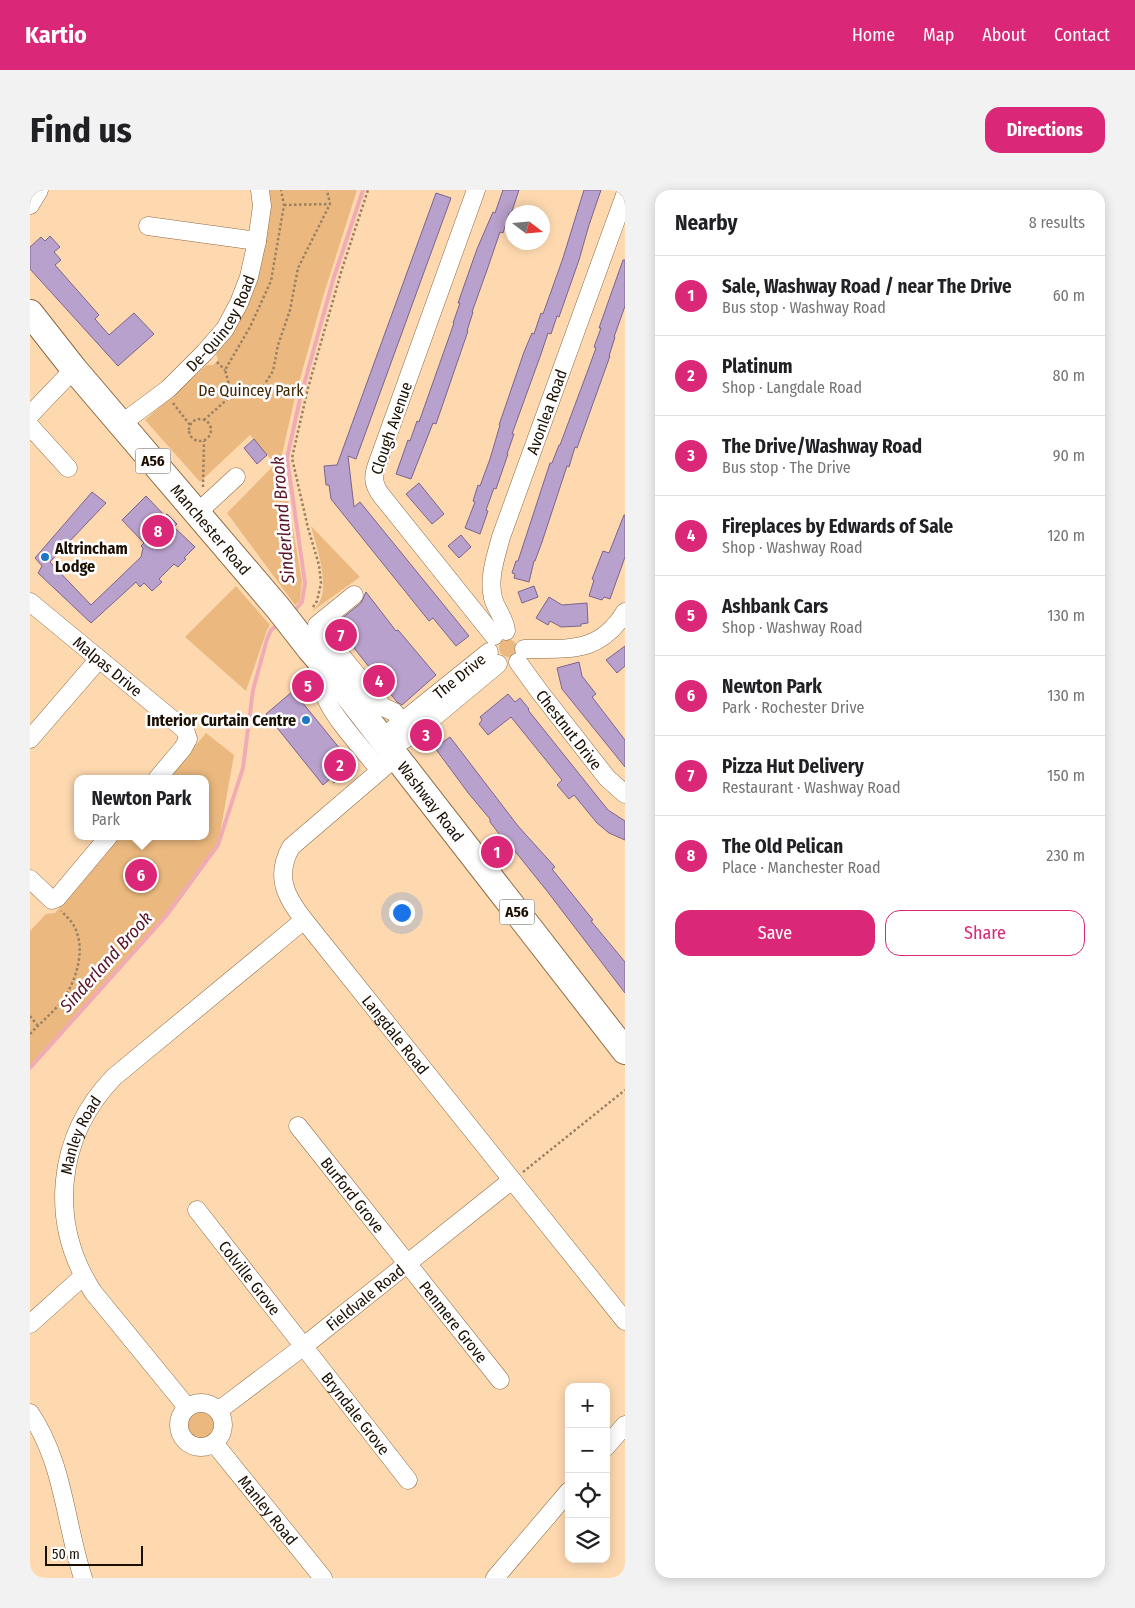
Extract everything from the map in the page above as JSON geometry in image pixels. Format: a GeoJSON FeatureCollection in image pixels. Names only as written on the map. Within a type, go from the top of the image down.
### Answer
{"type":"FeatureCollection","features":[{"type":"Feature","properties":{"kind":"highway","name":"Manchester Road"},"geometry":{"type":"LineString","coordinates":[[30,313],[121,424],[150,471],[193,509],[216,548],[288,620]]}},
{"type":"Feature","properties":{"kind":"highway","name":"Washway Road"},"geometry":{"type":"LineString","coordinates":[[288,620],[318,642],[335,678],[396,749],[625,1051]]}},
{"type":"Feature","properties":{"kind":"street"},"geometry":{"type":"LineString","coordinates":[[30,205],[39,190]]}},
{"type":"Feature","properties":{"kind":"street","name":"De-Quincey Road"},"geometry":{"type":"LineString","coordinates":[[121,424],[164,391],[205,352],[225,329],[239,303],[249,277],[262,206],[260,190]]}},
{"type":"Feature","properties":{"kind":"street","name":"Clough Avenue"},"geometry":{"type":"LineString","coordinates":[[476,190],[378,462],[373,482],[375,488],[497,645]]}},
{"type":"Feature","properties":{"kind":"street","name":"Avonlea Road"},"geometry":{"type":"LineString","coordinates":[[497,645],[506,624],[493,600],[492,594],[492,574],[501,537],[625,195]]}},
{"type":"Feature","properties":{"kind":"street"},"geometry":{"type":"LineString","coordinates":[[148,226],[257,241]]}},
{"type":"Feature","properties":{"kind":"street"},"geometry":{"type":"LineString","coordinates":[[30,415],[74,369]]}},
{"type":"Feature","properties":{"kind":"street"},"geometry":{"type":"LineString","coordinates":[[30,426],[68,468]]}},
{"type":"Feature","properties":{"kind":"street"},"geometry":{"type":"LineString","coordinates":[[193,509],[236,477]]}},
{"type":"Feature","properties":{"kind":"street"},"geometry":{"type":"LineString","coordinates":[[354,596],[317,625],[318,642],[383,707],[394,712],[396,749]]}},
{"type":"Feature","properties":{"kind":"street","name":"Malpas Drive"},"geometry":{"type":"LineString","coordinates":[[30,602],[185,730],[188,739],[183,748],[160,775]]}},
{"type":"Feature","properties":{"kind":"street"},"geometry":{"type":"LineString","coordinates":[[497,645],[509,666],[521,655],[584,646],[606,636],[617,626],[625,612]]}},
{"type":"Feature","properties":{"kind":"street","name":"Chestnut Drive"},"geometry":{"type":"LineString","coordinates":[[497,645],[511,631],[519,636],[522,640],[521,655],[607,778],[625,794]]}},
{"type":"Feature","properties":{"kind":"street","name":"The Drive"},"geometry":{"type":"LineString","coordinates":[[396,749],[497,645]]}},
{"type":"Feature","properties":{"kind":"street"},"geometry":{"type":"LineString","coordinates":[[30,738],[99,659]]}},
{"type":"Feature","properties":{"kind":"street","name":"Langdale Road"},"geometry":{"type":"LineString","coordinates":[[396,749],[298,840],[286,856],[283,867],[286,894],[292,905],[625,1321]]}},
{"type":"Feature","properties":{"kind":"street"},"geometry":{"type":"LineString","coordinates":[[30,879],[52,900],[57,898],[106,840]]}},
{"type":"Feature","properties":{"kind":"street","name":"Manley Road"},"geometry":{"type":"LineString","coordinates":[[187,1407],[84,1279],[69,1240],[63,1194],[69,1155],[76,1133],[86,1112],[98,1093],[114,1077],[304,920]]}},
{"type":"Feature","properties":{"kind":"street","name":"Burford Grove"},"geometry":{"type":"LineString","coordinates":[[298,1126],[408,1264]]}},
{"type":"Feature","properties":{"kind":"street","name":"Fieldvale Road"},"geometry":{"type":"LineString","coordinates":[[218,1411],[304,1346],[512,1180]]}},
{"type":"Feature","properties":{"kind":"street","name":"Colville Grove"},"geometry":{"type":"LineString","coordinates":[[197,1210],[304,1346]]}},
{"type":"Feature","properties":{"kind":"street","name":"Penmere Grove"},"geometry":{"type":"LineString","coordinates":[[408,1264],[500,1380]]}},
{"type":"Feature","properties":{"kind":"street"},"geometry":{"type":"LineString","coordinates":[[30,1324],[79,1280],[84,1279]]}},
{"type":"Feature","properties":{"kind":"street","name":"Bryndale Grove"},"geometry":{"type":"LineString","coordinates":[[304,1346],[408,1480]]}},
{"type":"Feature","properties":{"kind":"street"},"geometry":{"type":"LineString","coordinates":[[200,1403],[213,1406],[218,1411],[223,1424],[222,1431],[214,1443],[208,1446],[192,1446],[181,1436],[178,1428],[179,1420],[187,1407],[200,1403]]}},
{"type":"Feature","properties":{"kind":"street"},"geometry":{"type":"LineString","coordinates":[[30,1413],[49,1448],[60,1481],[83,1578]]}},
{"type":"Feature","properties":{"kind":"street"},"geometry":{"type":"LineString","coordinates":[[610,1442],[625,1425]]}},
{"type":"Feature","properties":{"kind":"street","name":"Manley Road"},"geometry":{"type":"LineString","coordinates":[[214,1443],[323,1578]]}},
{"type":"Feature","properties":{"kind":"street"},"geometry":{"type":"LineString","coordinates":[[495,1578],[565,1496]]}},
{"type":"Feature","properties":{"kind":"path"},"geometry":{"type":"LineString","coordinates":[[232,395],[225,370],[250,327],[271,281],[284,205],[281,190]]}},
{"type":"Feature","properties":{"kind":"path"},"geometry":{"type":"LineString","coordinates":[[204,420],[232,395],[259,393],[273,371],[278,345],[290,310],[298,268],[330,204],[327,190]]}},
{"type":"Feature","properties":{"kind":"path"},"geometry":{"type":"LineString","coordinates":[[288,620],[306,618],[317,601],[321,583],[319,565],[308,528],[292,458],[311,379],[342,269],[368,190]]}},
{"type":"Feature","properties":{"kind":"path"},"geometry":{"type":"LineString","coordinates":[[284,205],[330,204]]}},
{"type":"Feature","properties":{"kind":"path"},"geometry":{"type":"LineString","coordinates":[[164,391],[190,425]]}},
{"type":"Feature","properties":{"kind":"path"},"geometry":{"type":"LineString","coordinates":[[195,420],[204,420],[210,425],[211,432],[204,441],[196,441],[190,436],[190,425],[195,420]]}},
{"type":"Feature","properties":{"kind":"path"},"geometry":{"type":"LineString","coordinates":[[193,509],[203,491],[204,441]]}},
{"type":"Feature","properties":{"kind":"path"},"geometry":{"type":"LineString","coordinates":[[30,1034],[64,998],[75,976],[79,956],[79,938],[74,925],[52,900]]}},
{"type":"Feature","properties":{"kind":"path"},"geometry":{"type":"LineString","coordinates":[[30,1016],[38,1026]]}},
{"type":"Feature","properties":{"kind":"path"},"geometry":{"type":"LineString","coordinates":[[512,1180],[625,1090]]}},
{"type":"Feature","properties":{"kind":"green space","name":"De Quincey Park"},"geometry":{"type":"Polygon","coordinates":[[[265,190],[357,190],[323,297],[295,397],[281,459],[302,581],[300,601],[295,605],[227,513],[275,464],[250,435],[200,482],[145,420],[207,365],[213,365],[218,360],[216,354],[246,307],[254,290],[260,266],[265,190]]]}},
{"type":"Feature","properties":{"kind":"green space"},"geometry":{"type":"Polygon","coordinates":[[[311,526],[360,577],[311,612],[319,603],[322,595],[323,576],[311,526]]]}},
{"type":"Feature","properties":{"kind":"green space"},"geometry":{"type":"Polygon","coordinates":[[[236,586],[270,625],[246,691],[185,637],[236,586]]]}},
{"type":"Feature","properties":{"kind":"green space"},"geometry":{"type":"Polygon","coordinates":[[[504,639],[512,639],[517,644],[515,655],[504,657],[499,652],[499,644],[504,639]]]}},
{"type":"Feature","properties":{"kind":"green space"},"geometry":{"type":"Polygon","coordinates":[[[206,733],[234,755],[218,845],[166,916],[30,1068],[30,931],[46,914],[55,913],[116,840],[209,840],[209,775],[170,775],[206,733]]]}},
{"type":"Feature","properties":{"kind":"green space"},"geometry":{"type":"Polygon","coordinates":[[[201,1409],[207,1410],[215,1418],[215,1430],[207,1438],[201,1439],[195,1438],[187,1430],[186,1424],[187,1418],[195,1410],[201,1409]]]}},
{"type":"Feature","properties":{"kind":"building"},"geometry":{"type":"Polygon","coordinates":[[[503,190],[519,190],[514,205],[505,205],[505,226],[503,233],[500,232],[436,424],[433,423],[411,479],[396,474],[408,440],[410,441],[417,421],[419,422],[454,323],[460,303],[458,303],[477,249],[493,212],[495,213],[503,190]]]}},
{"type":"Feature","properties":{"kind":"building"},"geometry":{"type":"Polygon","coordinates":[[[584,190],[601,190],[559,317],[557,316],[551,334],[548,333],[512,434],[514,434],[508,454],[496,489],[494,488],[486,510],[488,511],[480,534],[465,528],[475,502],[473,501],[490,459],[499,425],[524,352],[532,333],[534,334],[541,313],[543,314],[563,258],[584,190]]]}},
{"type":"Feature","properties":{"kind":"building"},"geometry":{"type":"Polygon","coordinates":[[[436,193],[451,198],[356,459],[348,456],[354,507],[360,502],[469,636],[456,646],[433,618],[429,621],[331,499],[329,485],[326,485],[324,466],[337,465],[436,193]]]}},
{"type":"Feature","properties":{"kind":"building"},"geometry":{"type":"Polygon","coordinates":[[[50,236],[60,247],[54,252],[61,260],[55,265],[99,315],[95,319],[109,335],[134,313],[154,334],[118,366],[30,269],[30,247],[41,237],[45,241],[50,236]]]}},
{"type":"Feature","properties":{"kind":"building"},"geometry":{"type":"Polygon","coordinates":[[[623,260],[625,260],[625,306],[614,337],[610,356],[577,448],[575,447],[569,467],[567,466],[534,561],[529,582],[514,578],[515,574],[512,573],[516,561],[518,561],[550,463],[552,463],[560,445],[596,348],[594,347],[601,328],[599,328],[623,260]]]}},
{"type":"Feature","properties":{"kind":"building"},"geometry":{"type":"Polygon","coordinates":[[[254,439],[267,455],[257,464],[244,448],[254,439]]]}},
{"type":"Feature","properties":{"kind":"building"},"geometry":{"type":"Polygon","coordinates":[[[419,483],[444,514],[432,524],[406,494],[419,483]]]}},
{"type":"Feature","properties":{"kind":"building"},"geometry":{"type":"Polygon","coordinates":[[[92,492],[106,503],[50,562],[91,605],[141,557],[143,548],[141,546],[144,543],[122,520],[146,496],[165,516],[167,514],[177,524],[174,527],[195,547],[178,567],[174,564],[159,579],[162,582],[152,591],[144,583],[140,587],[136,582],[91,623],[38,573],[42,566],[35,558],[92,492]]]}},
{"type":"Feature","properties":{"kind":"building"},"geometry":{"type":"Polygon","coordinates":[[[624,515],[625,557],[610,599],[604,597],[602,600],[589,596],[594,580],[592,579],[603,551],[609,553],[624,515]]]}},
{"type":"Feature","properties":{"kind":"building"},"geometry":{"type":"Polygon","coordinates":[[[461,535],[471,547],[459,558],[448,546],[461,535]]]}},
{"type":"Feature","properties":{"kind":"building"},"geometry":{"type":"Polygon","coordinates":[[[534,586],[538,597],[522,603],[518,592],[534,586]]]}},
{"type":"Feature","properties":{"kind":"building"},"geometry":{"type":"Polygon","coordinates":[[[366,592],[396,631],[398,630],[436,675],[402,705],[397,702],[335,624],[361,603],[366,592]]]}},
{"type":"Feature","properties":{"kind":"building"},"geometry":{"type":"Polygon","coordinates":[[[549,597],[562,605],[587,603],[588,623],[581,624],[581,626],[561,627],[550,621],[548,625],[536,618],[549,597]]]}},
{"type":"Feature","properties":{"kind":"building"},"geometry":{"type":"Polygon","coordinates":[[[625,646],[625,666],[617,673],[606,660],[625,646]]]}},
{"type":"Feature","properties":{"kind":"building"},"geometry":{"type":"Polygon","coordinates":[[[579,662],[582,676],[596,694],[592,697],[625,740],[625,767],[562,689],[557,668],[579,662]]]}},
{"type":"Feature","properties":{"kind":"building"},"geometry":{"type":"Polygon","coordinates":[[[293,691],[354,766],[334,783],[330,779],[323,785],[266,714],[293,691]]]}},
{"type":"Feature","properties":{"kind":"building"},"geometry":{"type":"Polygon","coordinates":[[[508,694],[515,702],[520,698],[608,810],[625,821],[625,840],[609,833],[597,823],[574,795],[569,799],[557,785],[562,780],[511,717],[488,735],[479,724],[482,720],[480,717],[508,694]]]}},
{"type":"Feature","properties":{"kind":"building"},"geometry":{"type":"Polygon","coordinates":[[[450,737],[518,826],[555,867],[552,869],[625,962],[625,993],[547,891],[514,850],[512,851],[490,822],[490,819],[435,748],[450,737]]]}},
{"type":"Feature","properties":{"kind":"waterway","name":"Sinderland Brook"},"geometry":{"type":"LineString","coordinates":[[293,612],[302,602],[305,583],[287,458],[300,399],[333,280],[363,190]]}},
{"type":"Feature","properties":{"kind":"waterway","name":"Sinderland Brook"},"geometry":{"type":"LineString","coordinates":[[30,1068],[166,916],[218,845],[243,768],[253,690],[267,639],[271,630],[280,623]]}},
{"type":"Feature","properties":{"kind":"place","name":"The Old Pelican"},"geometry":{"type":"Point","coordinates":[158,531]}},
{"type":"Feature","properties":{"kind":"place","name":"Altrincham Lodge"},"geometry":{"type":"Point","coordinates":[45,557]}},
{"type":"Feature","properties":{"kind":"place","name":"Pizza Hut Delivery"},"geometry":{"type":"Point","coordinates":[341,635]}},
{"type":"Feature","properties":{"kind":"place","name":"Fireplaces by Edwards of Sale"},"geometry":{"type":"Point","coordinates":[379,681]}},
{"type":"Feature","properties":{"kind":"place","name":"Ashbank Cars"},"geometry":{"type":"Point","coordinates":[308,686]}},
{"type":"Feature","properties":{"kind":"place","name":"Interior Curtain Centre"},"geometry":{"type":"Point","coordinates":[306,720]}},
{"type":"Feature","properties":{"kind":"place","name":"The Drive/Washway Road"},"geometry":{"type":"Point","coordinates":[426,735]}},
{"type":"Feature","properties":{"kind":"place","name":"Platinum"},"geometry":{"type":"Point","coordinates":[340,765]}},
{"type":"Feature","properties":{"kind":"place","name":"Sale, Washway Road / near The Drive"},"geometry":{"type":"Point","coordinates":[497,852]}},
{"type":"Feature","properties":{"kind":"place","name":"Newton Park"},"geometry":{"type":"Point","coordinates":[141,875]}}]}
